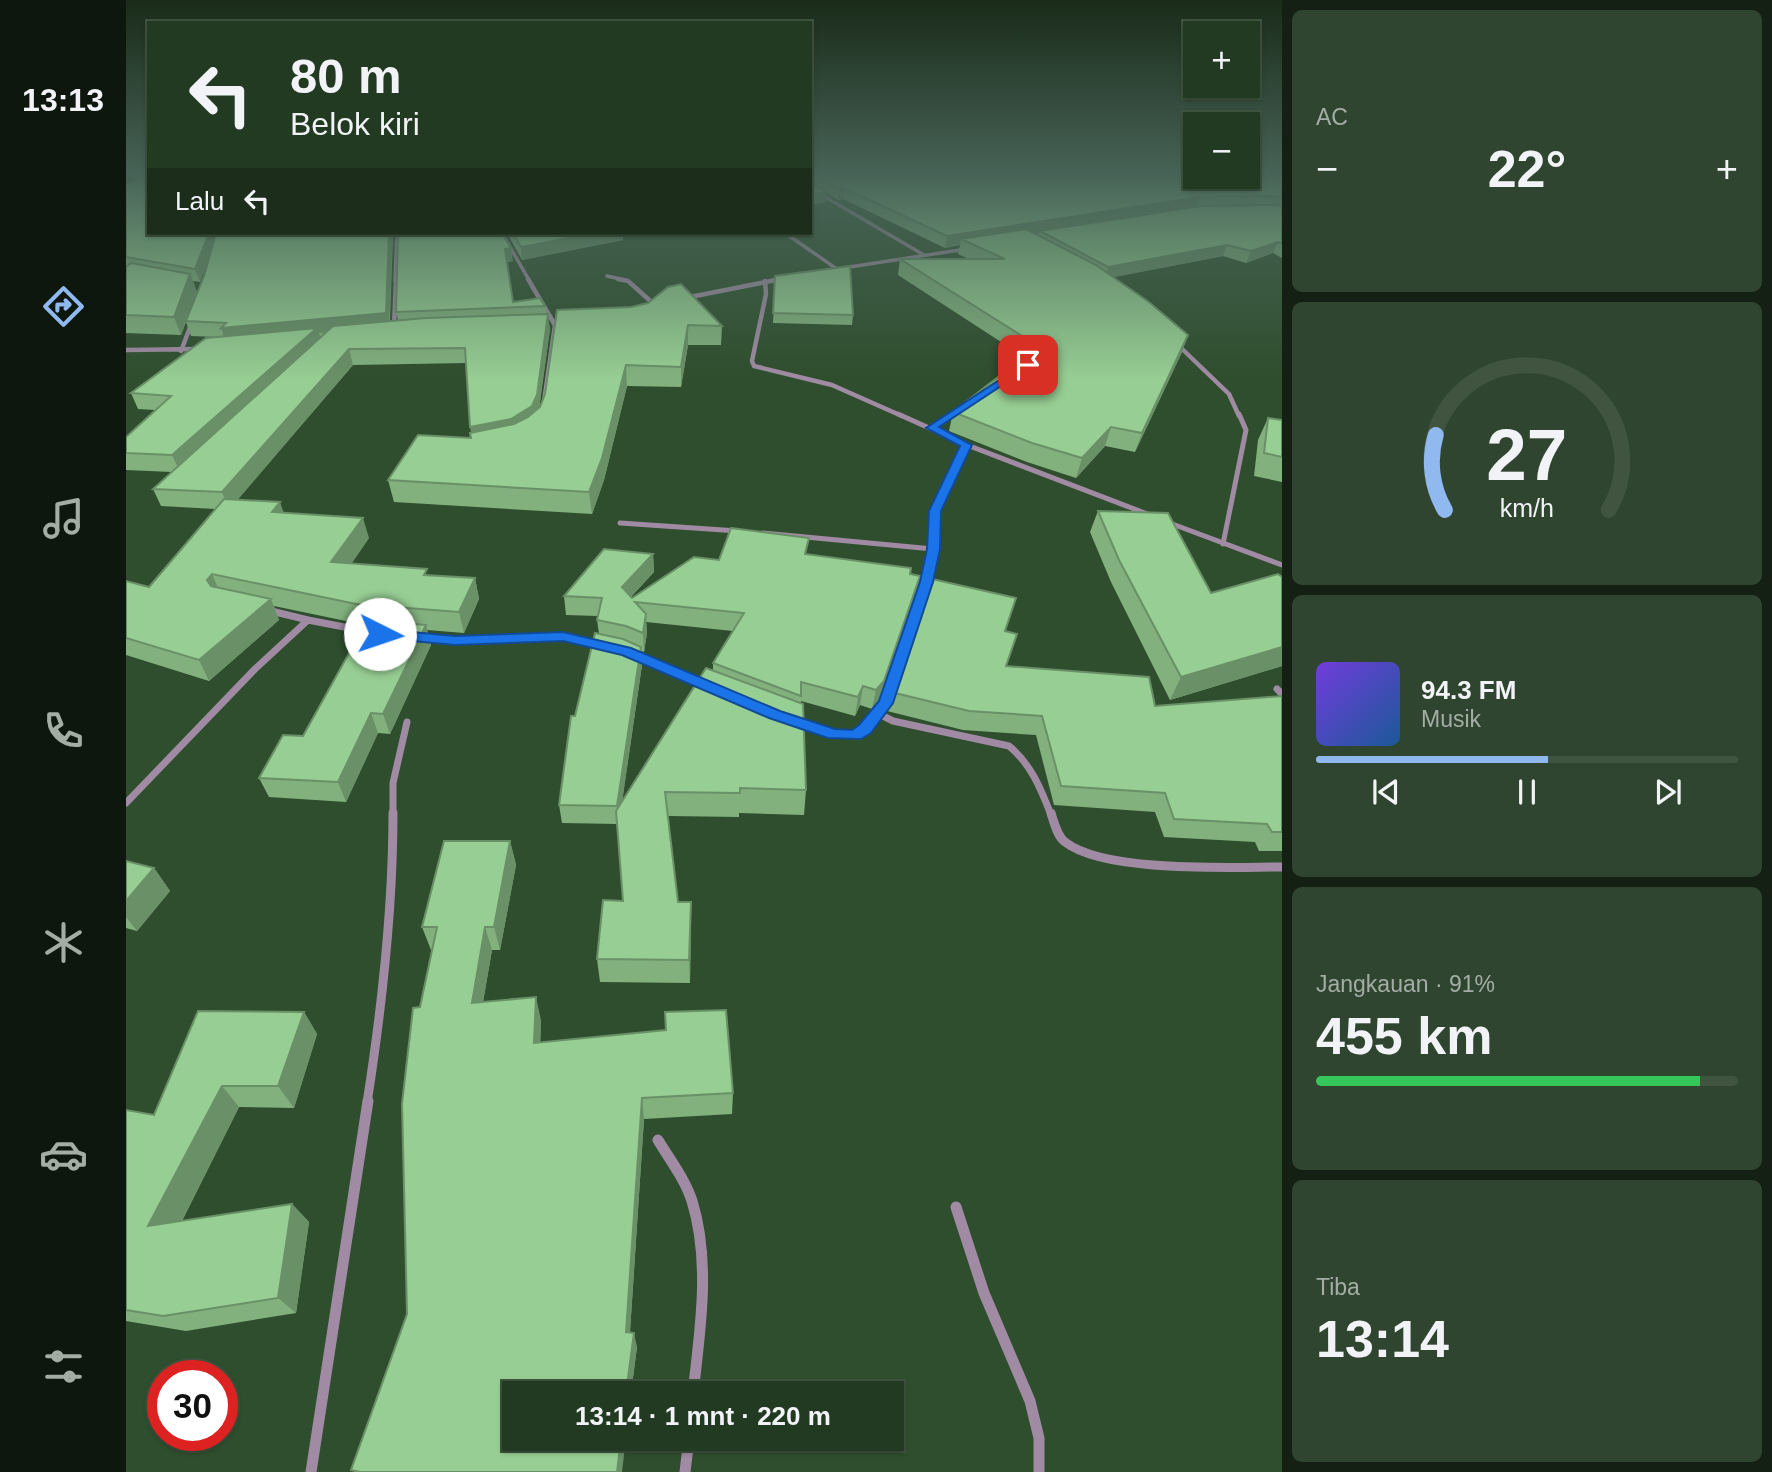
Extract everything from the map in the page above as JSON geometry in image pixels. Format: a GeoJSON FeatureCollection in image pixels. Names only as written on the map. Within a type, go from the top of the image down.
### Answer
{"type":"FeatureCollection","features":[{"type":"Feature","properties":{"kind":"street"},"geometry":{"type":"LineString","coordinates":[[397,243],[394,331],[406,330]]}},
{"type":"Feature","properties":{"kind":"street"},"geometry":{"type":"LineString","coordinates":[[508,243],[555,325],[543,408]]}},
{"type":"Feature","properties":{"kind":"street"},"geometry":{"type":"LineString","coordinates":[[799,243],[837,269]]}},
{"type":"Feature","properties":{"kind":"street"},"geometry":{"type":"LineString","coordinates":[[904,243],[925,255]]}},
{"type":"Feature","properties":{"kind":"street"},"geometry":{"type":"LineString","coordinates":[[825,271],[976,248]]}},
{"type":"Feature","properties":{"kind":"street"},"geometry":{"type":"LineString","coordinates":[[607,276],[628,281],[655,308],[666,302]]}},
{"type":"Feature","properties":{"kind":"street"},"geometry":{"type":"LineString","coordinates":[[679,299],[789,277]]}},
{"type":"Feature","properties":{"kind":"street"},"geometry":{"type":"LineString","coordinates":[[765,281],[766,294],[752,361],[754,366],[832,385],[967,445],[1282,565]]}},
{"type":"Feature","properties":{"kind":"street"},"geometry":{"type":"LineString","coordinates":[[181,351],[195,313]]}},
{"type":"Feature","properties":{"kind":"street"},"geometry":{"type":"LineString","coordinates":[[541,325],[565,325]]}},
{"type":"Feature","properties":{"kind":"street"},"geometry":{"type":"LineString","coordinates":[[1170,337],[1229,394],[1246,430],[1223,544]]}},
{"type":"Feature","properties":{"kind":"street"},"geometry":{"type":"LineString","coordinates":[[126,350],[204,349]]}},
{"type":"Feature","properties":{"kind":"street"},"geometry":{"type":"LineString","coordinates":[[931,428],[962,408]]}},
{"type":"Feature","properties":{"kind":"street"},"geometry":{"type":"LineString","coordinates":[[786,718],[834,734],[850,736],[865,729],[886,703],[927,582],[933,549],[935,511],[967,445]]}},
{"type":"Feature","properties":{"kind":"street"},"geometry":{"type":"LineString","coordinates":[[620,523],[743,531]]}},
{"type":"Feature","properties":{"kind":"street"},"geometry":{"type":"LineString","coordinates":[[756,532],[933,549]]}},
{"type":"Feature","properties":{"kind":"street"},"geometry":{"type":"LineString","coordinates":[[261,609],[380,634]]}},
{"type":"Feature","properties":{"kind":"street"},"geometry":{"type":"LineString","coordinates":[[126,803],[255,669],[308,621]]}},
{"type":"Feature","properties":{"kind":"street"},"geometry":{"type":"LineString","coordinates":[[417,636],[466,641],[563,637],[614,648]]}},
{"type":"Feature","properties":{"kind":"street"},"geometry":{"type":"LineString","coordinates":[[626,651],[712,688]]}},
{"type":"Feature","properties":{"kind":"street"},"geometry":{"type":"LineString","coordinates":[[877,713],[893,721],[1009,746],[1018,752],[1030,769],[1062,840],[1070,848],[1093,856],[1128,860],[1282,867]]}},
{"type":"Feature","properties":{"kind":"street"},"geometry":{"type":"LineString","coordinates":[[311,1472],[381,1013],[393,856],[393,783],[407,722]]}},
{"type":"Feature","properties":{"kind":"street"},"geometry":{"type":"LineString","coordinates":[[658,1140],[692,1200],[701,1251],[694,1381]]}},
{"type":"Feature","properties":{"kind":"street"},"geometry":{"type":"LineString","coordinates":[[956,1207],[984,1293],[1030,1401],[1039,1438],[1039,1472]]}},
{"type":"Feature","properties":{"kind":"street"},"geometry":{"type":"LineString","coordinates":[[685,1472],[687,1451]]}},
{"type":"Feature","properties":{"kind":"building"},"geometry":{"type":"Polygon","coordinates":[[[126,243],[205,243],[195,269],[126,257],[126,243]]]}},
{"type":"Feature","properties":{"kind":"building"},"geometry":{"type":"Polygon","coordinates":[[[213,243],[389,243],[386,313],[221,328],[226,323],[186,321],[204,276],[213,243]]]}},
{"type":"Feature","properties":{"kind":"building"},"geometry":{"type":"Polygon","coordinates":[[[398,243],[508,243],[511,248],[505,249],[513,302],[540,298],[545,306],[396,312],[398,243]]]}},
{"type":"Feature","properties":{"kind":"building"},"geometry":{"type":"Polygon","coordinates":[[[519,243],[544,243],[521,247],[519,243]]]}},
{"type":"Feature","properties":{"kind":"building"},"geometry":{"type":"Polygon","coordinates":[[[969,243],[1053,243],[1096,265],[1149,302],[1188,335],[1142,433],[1111,427],[1082,458],[1032,443],[953,412],[1038,346],[900,259],[1005,259],[969,243]]]}},
{"type":"Feature","properties":{"kind":"building"},"geometry":{"type":"Polygon","coordinates":[[[1062,243],[1276,243],[1251,251],[1227,245],[1108,267],[1062,243]]]}},
{"type":"Feature","properties":{"kind":"building"},"geometry":{"type":"Polygon","coordinates":[[[131,263],[190,274],[174,317],[126,315],[126,267],[131,263]]]}},
{"type":"Feature","properties":{"kind":"building"},"geometry":{"type":"Polygon","coordinates":[[[850,266],[853,315],[773,313],[775,276],[850,266]]]}},
{"type":"Feature","properties":{"kind":"building"},"geometry":{"type":"Polygon","coordinates":[[[681,284],[722,326],[688,325],[681,367],[626,365],[602,458],[589,492],[388,480],[418,435],[471,438],[470,433],[514,424],[540,407],[545,394],[557,310],[631,307],[648,303],[668,287],[681,284]]]}},
{"type":"Feature","properties":{"kind":"building"},"geometry":{"type":"Polygon","coordinates":[[[548,314],[537,395],[532,406],[511,419],[470,427],[465,348],[349,349],[222,492],[153,489],[333,326],[426,318],[548,314]]]}},
{"type":"Feature","properties":{"kind":"building"},"geometry":{"type":"Polygon","coordinates":[[[317,328],[172,455],[126,453],[126,437],[171,396],[131,393],[206,338],[317,328]]]}},
{"type":"Feature","properties":{"kind":"building"},"geometry":{"type":"Polygon","coordinates":[[[1268,418],[1282,420],[1282,457],[1264,453],[1268,418]]]}},
{"type":"Feature","properties":{"kind":"building"},"geometry":{"type":"Polygon","coordinates":[[[224,499],[280,502],[272,512],[363,518],[331,562],[427,569],[424,575],[475,578],[459,612],[356,604],[212,574],[207,580],[211,586],[271,599],[199,660],[126,638],[126,581],[149,587],[224,499]]]}},
{"type":"Feature","properties":{"kind":"building"},"geometry":{"type":"Polygon","coordinates":[[[1098,511],[1168,513],[1211,593],[1278,574],[1282,577],[1282,647],[1181,677],[1119,560],[1098,511]]]}},
{"type":"Feature","properties":{"kind":"building"},"geometry":{"type":"Polygon","coordinates":[[[731,528],[809,538],[805,554],[911,568],[910,574],[920,576],[884,681],[876,690],[863,686],[858,697],[801,682],[801,696],[713,663],[744,613],[635,602],[646,614],[643,633],[626,626],[597,620],[602,598],[564,596],[604,549],[653,554],[622,587],[632,598],[694,557],[719,560],[731,528]]]}},
{"type":"Feature","properties":{"kind":"building"},"geometry":{"type":"Polygon","coordinates":[[[932,579],[1016,598],[1005,631],[1017,634],[1006,666],[1149,677],[1155,706],[1282,696],[1282,832],[1272,832],[1267,824],[1174,819],[1165,793],[1061,786],[1042,716],[969,711],[891,692],[932,579]]]}},
{"type":"Feature","properties":{"kind":"building"},"geometry":{"type":"Polygon","coordinates":[[[368,619],[426,625],[383,714],[371,713],[338,782],[259,778],[283,735],[303,736],[368,619]]]}},
{"type":"Feature","properties":{"kind":"building"},"geometry":{"type":"Polygon","coordinates":[[[595,633],[623,639],[641,647],[617,806],[559,805],[571,716],[575,716],[595,633]]]}},
{"type":"Feature","properties":{"kind":"building"},"geometry":{"type":"Polygon","coordinates":[[[706,668],[803,704],[806,790],[740,788],[740,793],[665,792],[678,902],[691,902],[689,960],[597,959],[603,900],[623,901],[616,811],[706,668]]]}},
{"type":"Feature","properties":{"kind":"building"},"geometry":{"type":"Polygon","coordinates":[[[444,841],[510,841],[494,927],[485,927],[472,1003],[536,997],[534,1043],[666,1030],[665,1012],[726,1010],[733,1093],[642,1098],[626,1332],[634,1333],[628,1381],[502,1381],[502,1451],[619,1451],[617,1472],[351,1470],[407,1314],[402,1104],[413,1008],[420,1007],[437,927],[422,927],[444,841]]]}},
{"type":"Feature","properties":{"kind":"building"},"geometry":{"type":"Polygon","coordinates":[[[126,861],[154,868],[126,901],[126,861]]]}},
{"type":"Feature","properties":{"kind":"building"},"geometry":{"type":"Polygon","coordinates":[[[198,1011],[304,1012],[278,1086],[222,1086],[148,1226],[292,1204],[278,1298],[163,1316],[126,1310],[126,1110],[154,1115],[198,1011]]]}},
{"type":"Feature","properties":{"kind":"route"},"geometry":{"type":"LineString","coordinates":[[380,634],[455,641],[563,637],[626,651],[744,703],[839,736],[860,733],[886,703],[927,582],[933,549],[935,511],[967,445],[931,428],[1028,365]]}}]}
